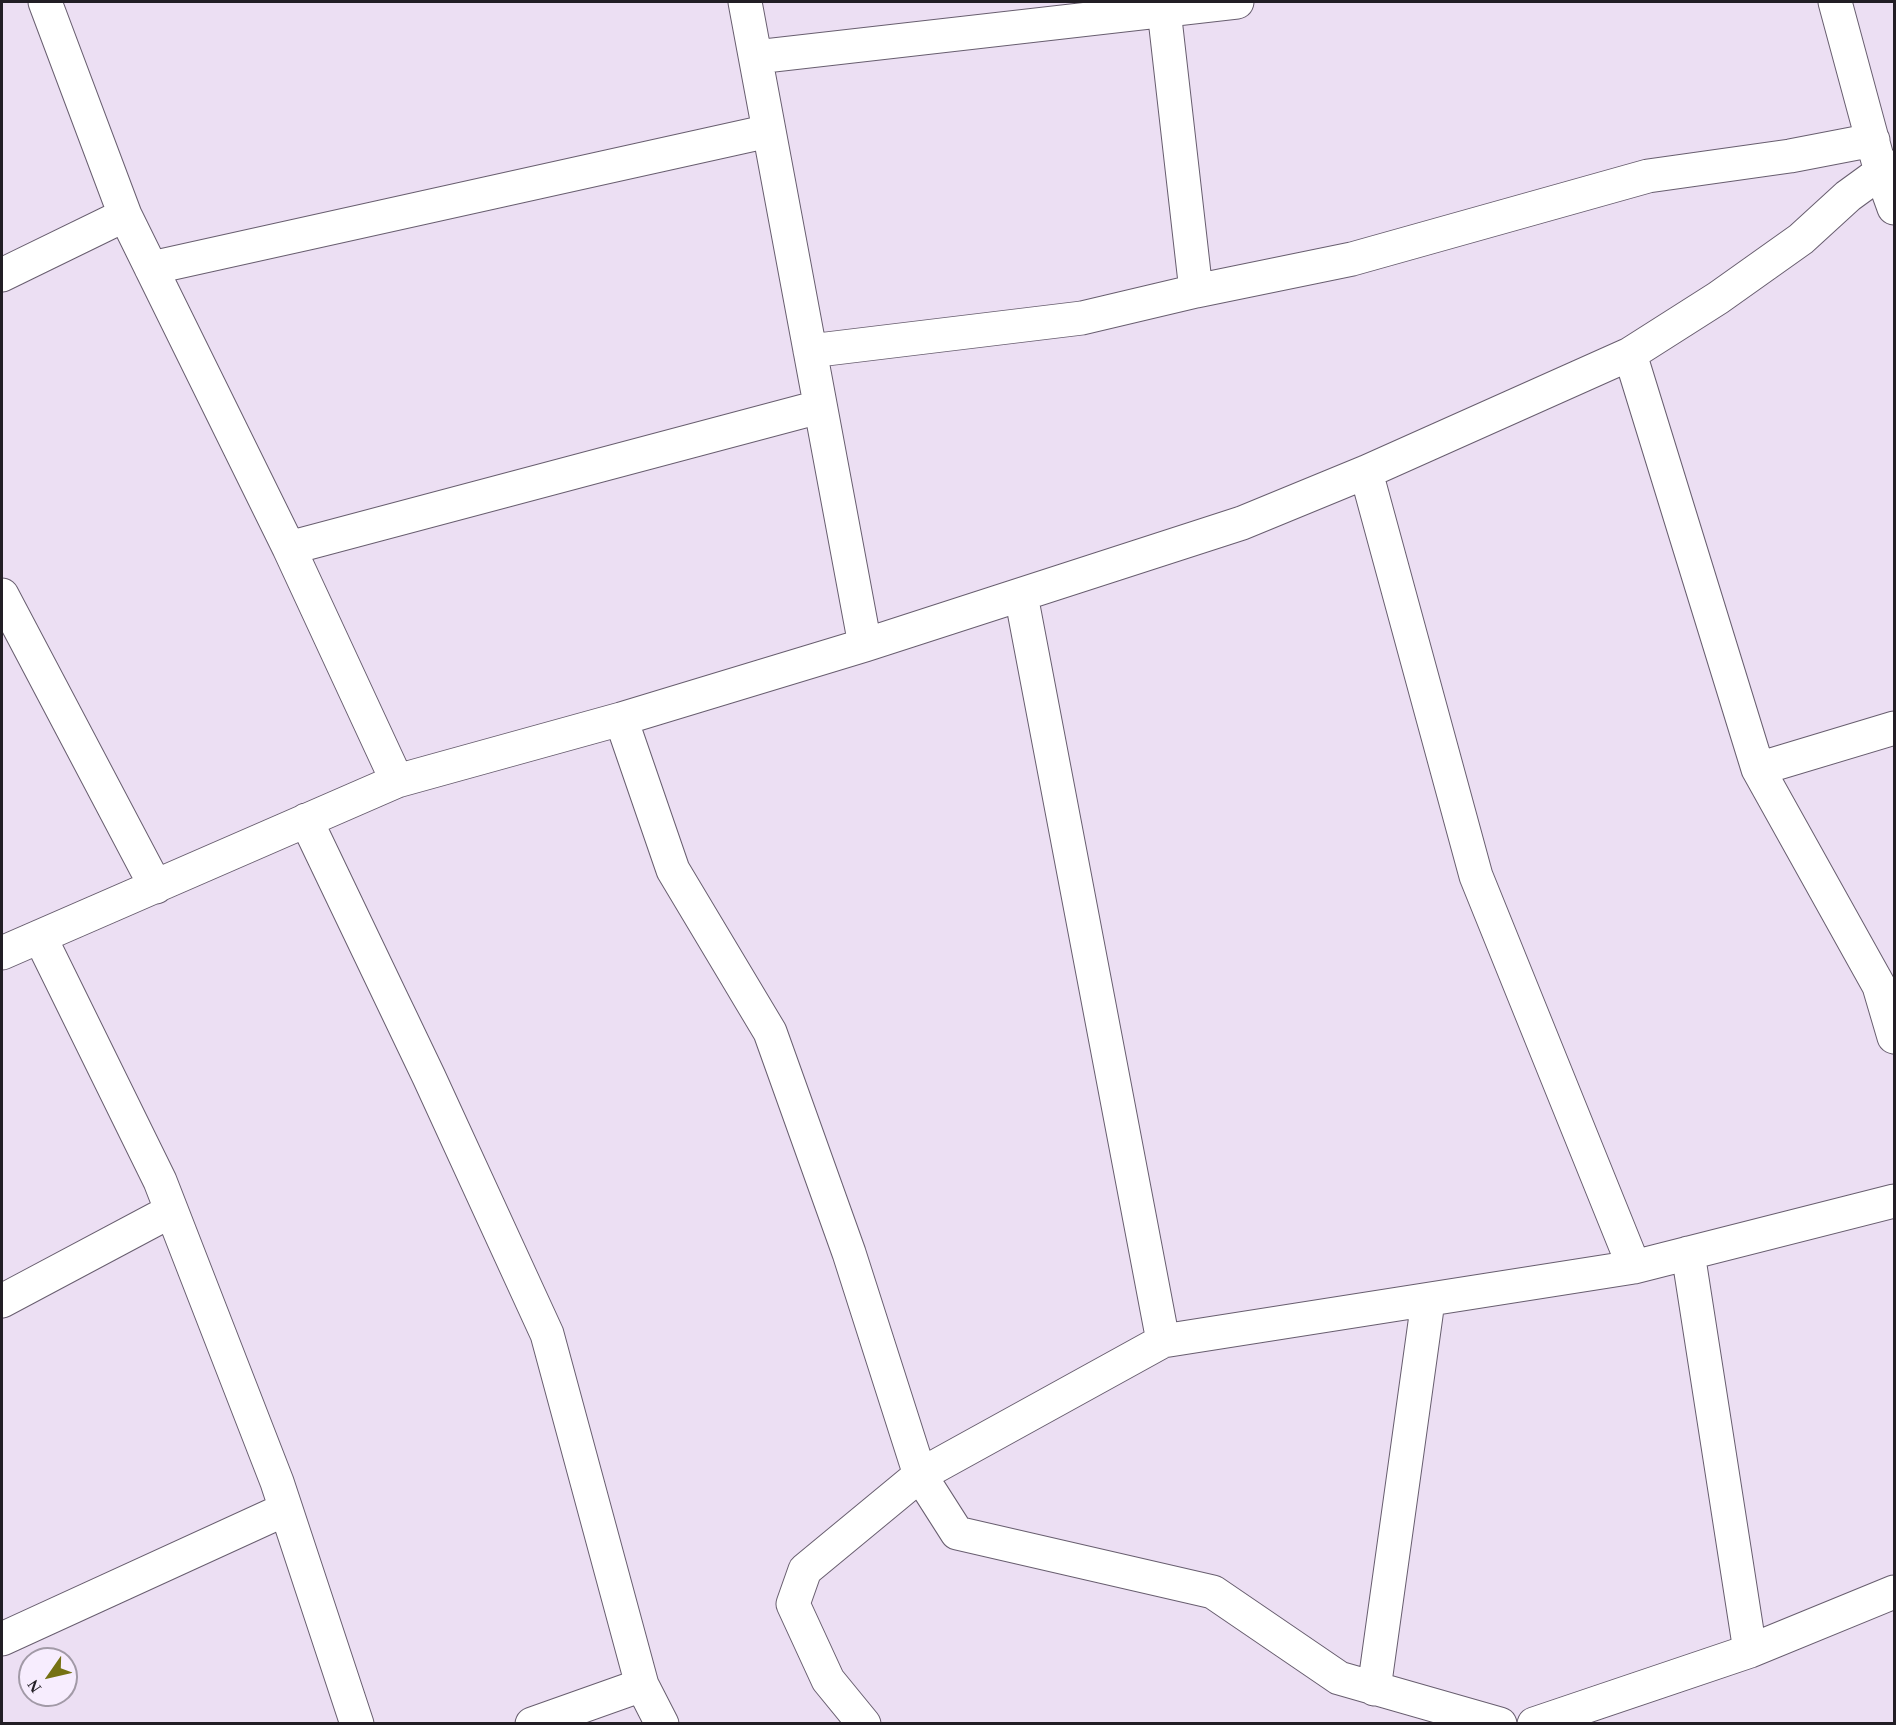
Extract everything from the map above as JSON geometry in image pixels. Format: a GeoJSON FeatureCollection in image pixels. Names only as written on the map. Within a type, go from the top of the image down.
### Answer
{"type":"FeatureCollection","features":[{"type":"Feature","properties":{"kind":"street"},"geometry":{"type":"LineString","coordinates":[[45,2],[125,215],[289,548],[397,781]]}},
{"type":"Feature","properties":{"kind":"street"},"geometry":{"type":"LineString","coordinates":[[745,2],[865,645]]}},
{"type":"Feature","properties":{"kind":"street"},"geometry":{"type":"LineString","coordinates":[[756,57],[1237,2]]}},
{"type":"Feature","properties":{"kind":"street"},"geometry":{"type":"LineString","coordinates":[[1835,2],[1873,140],[1888,170],[1894,208]]}},
{"type":"Feature","properties":{"kind":"street"},"geometry":{"type":"LineString","coordinates":[[1164,10],[1196,291]]}},
{"type":"Feature","properties":{"kind":"street"},"geometry":{"type":"LineString","coordinates":[[151,268],[770,131]]}},
{"type":"Feature","properties":{"kind":"street"},"geometry":{"type":"LineString","coordinates":[[810,351],[1082,318],[1196,291],[1352,259],[1648,176],[1790,156],[1873,140]]}},
{"type":"Feature","properties":{"kind":"street"},"geometry":{"type":"LineString","coordinates":[[2,953],[397,781],[621,719],[865,645],[1242,524],[1366,472],[1630,354],[1718,298],[1801,239],[1848,196],[1888,170]]}},
{"type":"Feature","properties":{"kind":"street"},"geometry":{"type":"LineString","coordinates":[[2,275],[125,215]]}},
{"type":"Feature","properties":{"kind":"street"},"geometry":{"type":"LineString","coordinates":[[1630,354],[1758,769],[1879,986],[1894,1037]]}},
{"type":"Feature","properties":{"kind":"street"},"geometry":{"type":"LineString","coordinates":[[289,548],[819,406]]}},
{"type":"Feature","properties":{"kind":"street"},"geometry":{"type":"LineString","coordinates":[[1366,472],[1476,876],[1634,1267]]}},
{"type":"Feature","properties":{"kind":"street"},"geometry":{"type":"LineString","coordinates":[[1021,595],[1163,1341]]}},
{"type":"Feature","properties":{"kind":"street"},"geometry":{"type":"LineString","coordinates":[[4,606],[156,887]]}},
{"type":"Feature","properties":{"kind":"street"},"geometry":{"type":"LineString","coordinates":[[621,719],[673,870],[770,1032],[849,1253],[920,1475],[957,1533],[1214,1592],[1339,1678],[1500,1724]]}},
{"type":"Feature","properties":{"kind":"street"},"geometry":{"type":"LineString","coordinates":[[1758,769],[1894,728]]}},
{"type":"Feature","properties":{"kind":"street"},"geometry":{"type":"LineString","coordinates":[[306,820],[429,1077],[547,1334],[642,1685],[662,1724]]}},
{"type":"Feature","properties":{"kind":"street"},"geometry":{"type":"LineString","coordinates":[[39,938],[171,1210],[286,1509],[357,1724]]}},
{"type":"Feature","properties":{"kind":"street"},"geometry":{"type":"LineString","coordinates":[[864,1724],[828,1680],[793,1604],[805,1570],[920,1475],[1163,1341],[1634,1267],[1894,1201]]}},
{"type":"Feature","properties":{"kind":"street"},"geometry":{"type":"LineString","coordinates":[[2,1301],[171,1210]]}},
{"type":"Feature","properties":{"kind":"street"},"geometry":{"type":"LineString","coordinates":[[1688,1253],[1750,1651]]}},
{"type":"Feature","properties":{"kind":"street"},"geometry":{"type":"LineString","coordinates":[[1374,1689],[1428,1301]]}},
{"type":"Feature","properties":{"kind":"street"},"geometry":{"type":"LineString","coordinates":[[2,1639],[286,1509]]}},
{"type":"Feature","properties":{"kind":"street"},"geometry":{"type":"LineString","coordinates":[[1534,1724],[1750,1651],[1894,1592]]}},
{"type":"Feature","properties":{"kind":"street"},"geometry":{"type":"LineString","coordinates":[[532,1724],[642,1685]]}}]}
